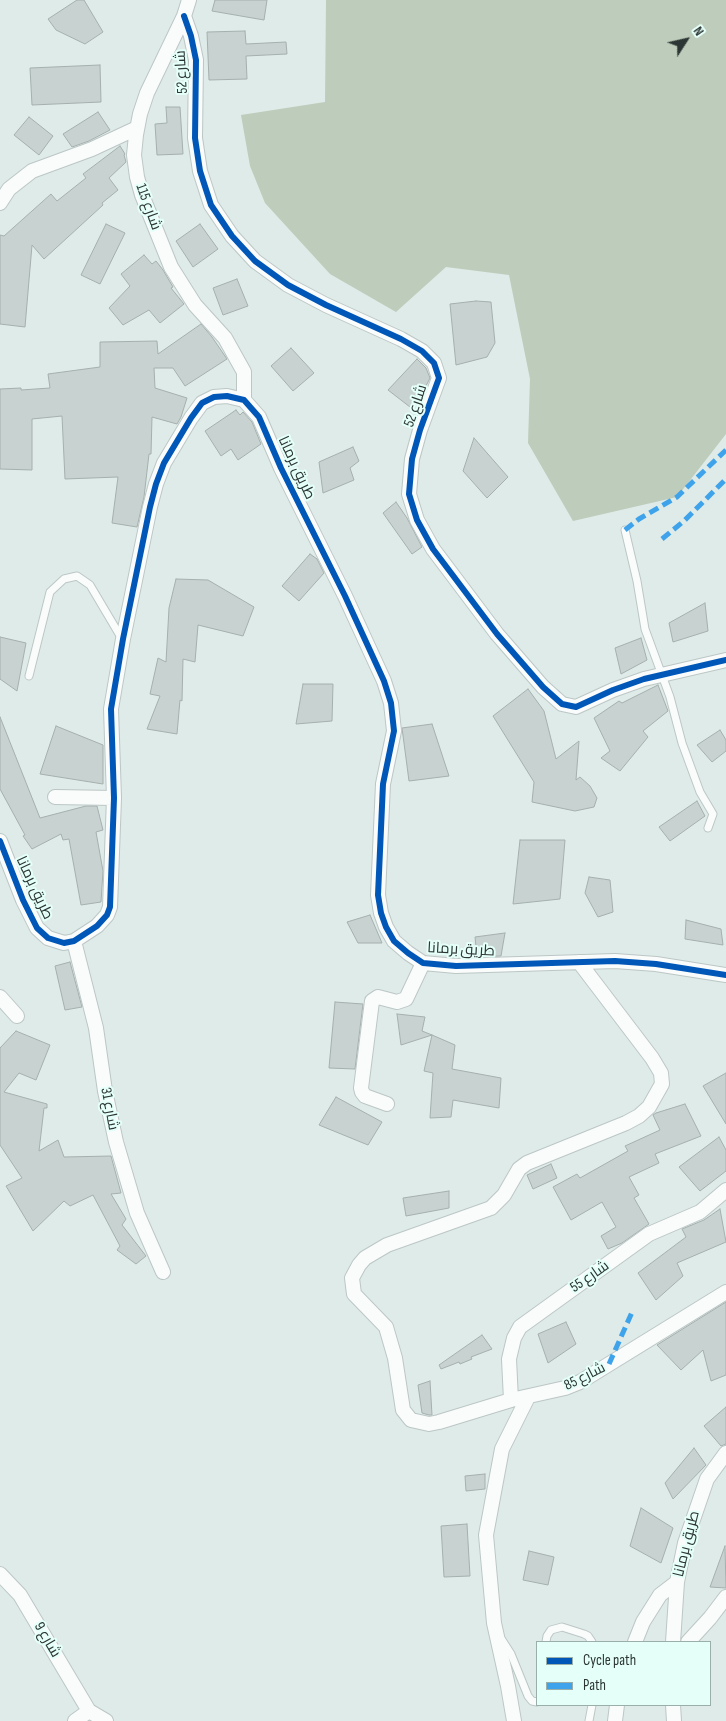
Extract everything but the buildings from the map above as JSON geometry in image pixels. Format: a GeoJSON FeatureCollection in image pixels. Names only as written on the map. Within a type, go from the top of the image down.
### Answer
{"type":"FeatureCollection","features":[{"type":"Feature","properties":{"kind":"street","name":"شارع 115"},"geometry":{"type":"LineString","coordinates":[[189,0],[184,16],[147,93],[137,128],[134,155],[137,177],[148,211],[171,267],[194,305],[226,338],[244,372],[244,400]]}},
{"type":"Feature","properties":{"kind":"street","name":"شارع 52"},"geometry":{"type":"LineString","coordinates":[[184,16],[196,60],[195,138],[200,171],[211,205],[232,236],[255,262],[288,285],[326,305],[401,339],[422,351],[434,363],[439,378],[420,430],[412,459],[409,494],[417,520],[434,549],[497,634],[543,687],[562,704],[576,707],[613,690],[644,679],[726,660]]}},
{"type":"Feature","properties":{"kind":"street"},"geometry":{"type":"LineString","coordinates":[[0,203],[9,189],[32,171],[92,150],[137,128]]}},
{"type":"Feature","properties":{"kind":"street"},"geometry":{"type":"LineString","coordinates":[[74,942],[97,926],[107,915],[110,907],[114,798],[111,709],[122,639],[156,484],[164,463],[190,418],[202,403],[214,398],[227,396],[244,400]]}},
{"type":"Feature","properties":{"kind":"street","name":"طريق برمانا"},"geometry":{"type":"LineString","coordinates":[[244,400],[259,417],[281,468],[345,596],[384,681],[391,703],[394,730],[383,784],[378,895],[381,913],[394,941],[423,963],[456,966],[616,961],[656,964],[726,975]]}},
{"type":"Feature","properties":{"kind":"street"},"geometry":{"type":"LineString","coordinates":[[55,797],[114,798]]}},
{"type":"Feature","properties":{"kind":"street","name":"طريق برمانا"},"geometry":{"type":"LineString","coordinates":[[0,841],[23,900],[37,928],[48,938],[64,943],[74,942]]}},
{"type":"Feature","properties":{"kind":"street","name":"شارع 31"},"geometry":{"type":"LineString","coordinates":[[74,942],[96,1028],[105,1091],[116,1142],[137,1213],[163,1272]]}},
{"type":"Feature","properties":{"kind":"street","name":"شارع 85"},"geometry":{"type":"LineString","coordinates":[[579,962],[652,1058],[661,1073],[662,1084],[649,1107],[639,1116],[527,1163],[519,1169],[504,1195],[491,1208],[387,1245],[365,1258],[358,1265],[352,1278],[354,1294],[386,1327],[396,1358],[403,1410],[411,1420],[429,1424],[511,1400],[565,1388],[580,1382],[726,1292]]}},
{"type":"Feature","properties":{"kind":"street"},"geometry":{"type":"LineString","coordinates":[[387,1104],[365,1096],[361,1088],[372,1001],[378,997],[397,1002],[406,999],[423,963]]}},
{"type":"Feature","properties":{"kind":"street"},"geometry":{"type":"LineString","coordinates":[[0,997],[16,1016]]}},
{"type":"Feature","properties":{"kind":"street","name":"شارع 55"},"geometry":{"type":"LineString","coordinates":[[511,1400],[509,1359],[514,1338],[520,1327],[649,1234],[700,1212],[726,1190]]}},
{"type":"Feature","properties":{"kind":"street"},"geometry":{"type":"LineString","coordinates":[[514,1721],[494,1622],[486,1535],[502,1449],[528,1397]]}},
{"type":"Feature","properties":{"kind":"street","name":"طريق برمانا"},"geometry":{"type":"LineString","coordinates":[[673,1641],[677,1582],[684,1543],[707,1479],[726,1453]]}},
{"type":"Feature","properties":{"kind":"street","name":"شارع 9"},"geometry":{"type":"LineString","coordinates":[[0,1574],[20,1595],[89,1711]]}},
{"type":"Feature","properties":{"kind":"street"},"geometry":{"type":"LineString","coordinates":[[635,1641],[643,1622],[660,1595],[677,1582]]}},
{"type":"Feature","properties":{"kind":"street"},"geometry":{"type":"LineString","coordinates":[[689,1641],[726,1597]]}},
{"type":"Feature","properties":{"kind":"street"},"geometry":{"type":"LineString","coordinates":[[615,1721],[617,1706]]}},
{"type":"Feature","properties":{"kind":"street"},"geometry":{"type":"LineString","coordinates":[[673,1706],[674,1721]]}},
{"type":"Feature","properties":{"kind":"street"},"geometry":{"type":"LineString","coordinates":[[75,1721],[89,1711],[106,1721]]}},
{"type":"Feature","properties":{"kind":"lane"},"geometry":{"type":"LineString","coordinates":[[625,530],[637,581],[645,629],[670,697],[682,743],[694,776],[700,792],[713,814],[708,828]]}},
{"type":"Feature","properties":{"kind":"lane"},"geometry":{"type":"LineString","coordinates":[[29,676],[50,592],[64,579],[77,576],[90,586],[122,639]]}},
{"type":"Feature","properties":{"kind":"lane"},"geometry":{"type":"LineString","coordinates":[[494,1622],[497,1634],[511,1654],[528,1696],[536,1702]]}},
{"type":"Feature","properties":{"kind":"lane"},"geometry":{"type":"LineString","coordinates":[[546,1641],[547,1636],[552,1630],[562,1627],[584,1634],[591,1641]]}},
{"type":"Feature","properties":{"kind":"lane"},"geometry":{"type":"LineString","coordinates":[[589,1721],[592,1706]]}},
{"type":"Feature","properties":{"kind":"green space"},"geometry":{"type":"Polygon","coordinates":[[[326,0],[726,0],[726,434],[677,497],[573,521],[528,443],[530,379],[509,275],[446,267],[396,312],[330,274],[265,203],[250,166],[241,115],[325,102],[326,0]]]}},
{"type":"Feature","properties":{"kind":"marked path"},"geometry":{"type":"LineString","coordinates":[[625,530],[639,519],[677,497],[726,450]]}},
{"type":"Feature","properties":{"kind":"marked path"},"geometry":{"type":"LineString","coordinates":[[662,539],[684,521],[726,479]]}},
{"type":"Feature","properties":{"kind":"marked path"},"geometry":{"type":"LineString","coordinates":[[609,1364],[633,1310]]}},
{"type":"Feature","properties":{"kind":"cycle path"},"geometry":{"type":"LineString","coordinates":[[184,16],[196,60],[195,138],[200,171],[211,205],[232,236],[255,261],[288,285],[326,305],[401,339],[422,351],[434,363],[439,378],[420,430],[412,459],[409,494],[417,520],[433,549],[497,634],[543,687],[562,704],[576,707],[613,690],[644,679],[726,660]]}},
{"type":"Feature","properties":{"kind":"cycle path"},"geometry":{"type":"LineString","coordinates":[[0,841],[23,900],[37,928],[48,938],[64,943],[74,941],[97,926],[107,915],[110,907],[114,798],[111,709],[150,507],[164,463],[191,418],[202,403],[214,397],[227,396],[244,400],[259,417],[281,468],[345,596],[384,681],[391,703],[394,731],[383,784],[378,895],[381,913],[394,941],[423,963],[456,966],[615,961],[656,964],[726,975]]}}]}
